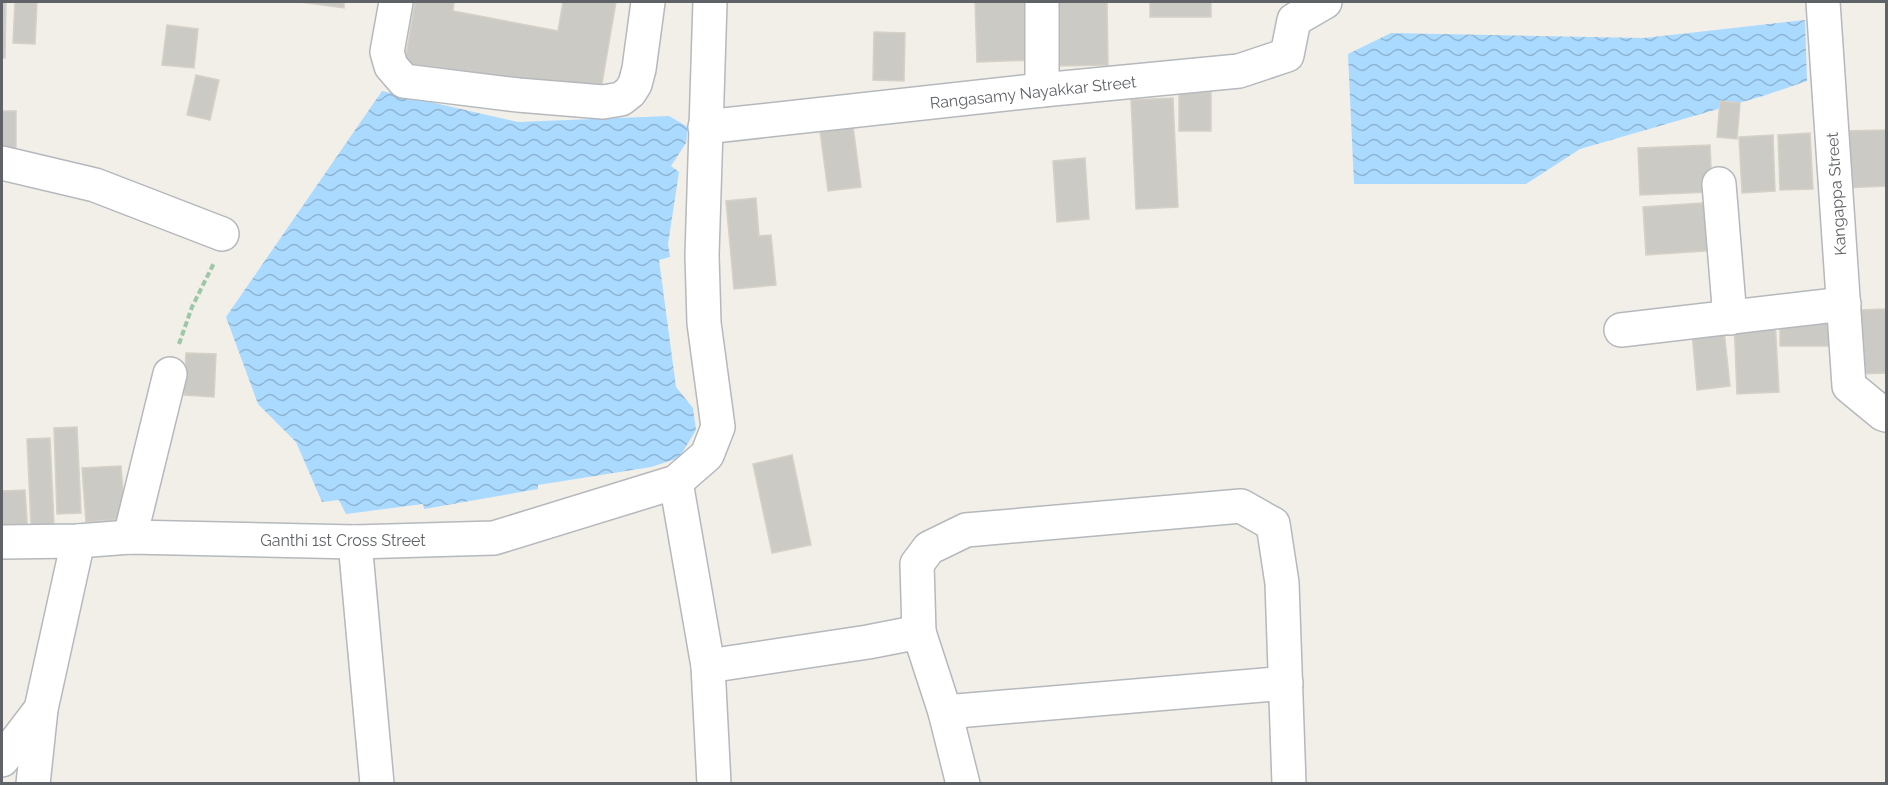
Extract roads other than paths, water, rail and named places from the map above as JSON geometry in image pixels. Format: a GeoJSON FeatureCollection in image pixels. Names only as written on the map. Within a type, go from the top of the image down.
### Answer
{"type":"FeatureCollection","features":[{"type":"Feature","properties":{"kind":"street"},"geometry":{"type":"LineString","coordinates":[[396,2],[387,52],[391,66],[404,81],[518,95],[603,102],[621,99],[630,92],[635,84],[648,2]]}},
{"type":"Feature","properties":{"kind":"street"},"geometry":{"type":"LineString","coordinates":[[710,2],[702,255],[704,323],[718,427],[707,456],[676,482],[708,666],[714,783]]}},
{"type":"Feature","properties":{"kind":"street"},"geometry":{"type":"LineString","coordinates":[[1042,2],[1042,90]]}},
{"type":"Feature","properties":{"kind":"street","name":"Rangasamy Nayakkar Street"},"geometry":{"type":"LineString","coordinates":[[705,127],[1239,71],[1287,55],[1290,11],[1325,2]]}},
{"type":"Feature","properties":{"kind":"street","name":"Kangappa Street"},"geometry":{"type":"LineString","coordinates":[[1823,2],[1849,386],[1887,415]]}},
{"type":"Feature","properties":{"kind":"street"},"geometry":{"type":"LineString","coordinates":[[2,163],[95,185],[222,234]]}},
{"type":"Feature","properties":{"kind":"street"},"geometry":{"type":"LineString","coordinates":[[1719,184],[1730,318]]}},
{"type":"Feature","properties":{"kind":"street"},"geometry":{"type":"LineString","coordinates":[[1621,330],[1844,304]]}},
{"type":"Feature","properties":{"kind":"street"},"geometry":{"type":"LineString","coordinates":[[130,537],[170,374]]}},
{"type":"Feature","properties":{"kind":"street","name":"Ganthi 1st Cross Street"},"geometry":{"type":"LineString","coordinates":[[2,542],[78,541],[130,537],[355,542],[494,538],[676,482]]}},
{"type":"Feature","properties":{"kind":"street"},"geometry":{"type":"LineString","coordinates":[[963,783],[945,712],[919,632],[917,564],[929,548],[966,530],[1241,507],[1272,524],[1282,583],[1289,783]]}},
{"type":"Feature","properties":{"kind":"street"},"geometry":{"type":"LineString","coordinates":[[33,783],[41,709],[78,541]]}},
{"type":"Feature","properties":{"kind":"street"},"geometry":{"type":"LineString","coordinates":[[355,542],[377,783]]}},
{"type":"Feature","properties":{"kind":"street"},"geometry":{"type":"LineString","coordinates":[[708,666],[919,632]]}},
{"type":"Feature","properties":{"kind":"street"},"geometry":{"type":"LineString","coordinates":[[945,712],[1286,683]]}},
{"type":"Feature","properties":{"kind":"street"},"geometry":{"type":"LineString","coordinates":[[2,760],[41,709]]}},
{"type":"Feature","properties":{"kind":"water"},"geometry":{"type":"Polygon","coordinates":[[[1805,20],[1807,81],[1580,149],[1526,184],[1354,184],[1348,54],[1391,33],[1644,38],[1805,20]]]}},
{"type":"Feature","properties":{"kind":"water"},"geometry":{"type":"Polygon","coordinates":[[[382,91],[518,122],[669,116],[688,127],[686,143],[671,166],[679,172],[668,244],[670,257],[659,260],[676,387],[693,408],[696,430],[679,458],[651,467],[538,485],[538,489],[424,509],[423,504],[346,514],[339,500],[322,502],[296,442],[258,404],[226,317],[382,91]]]}}]}
